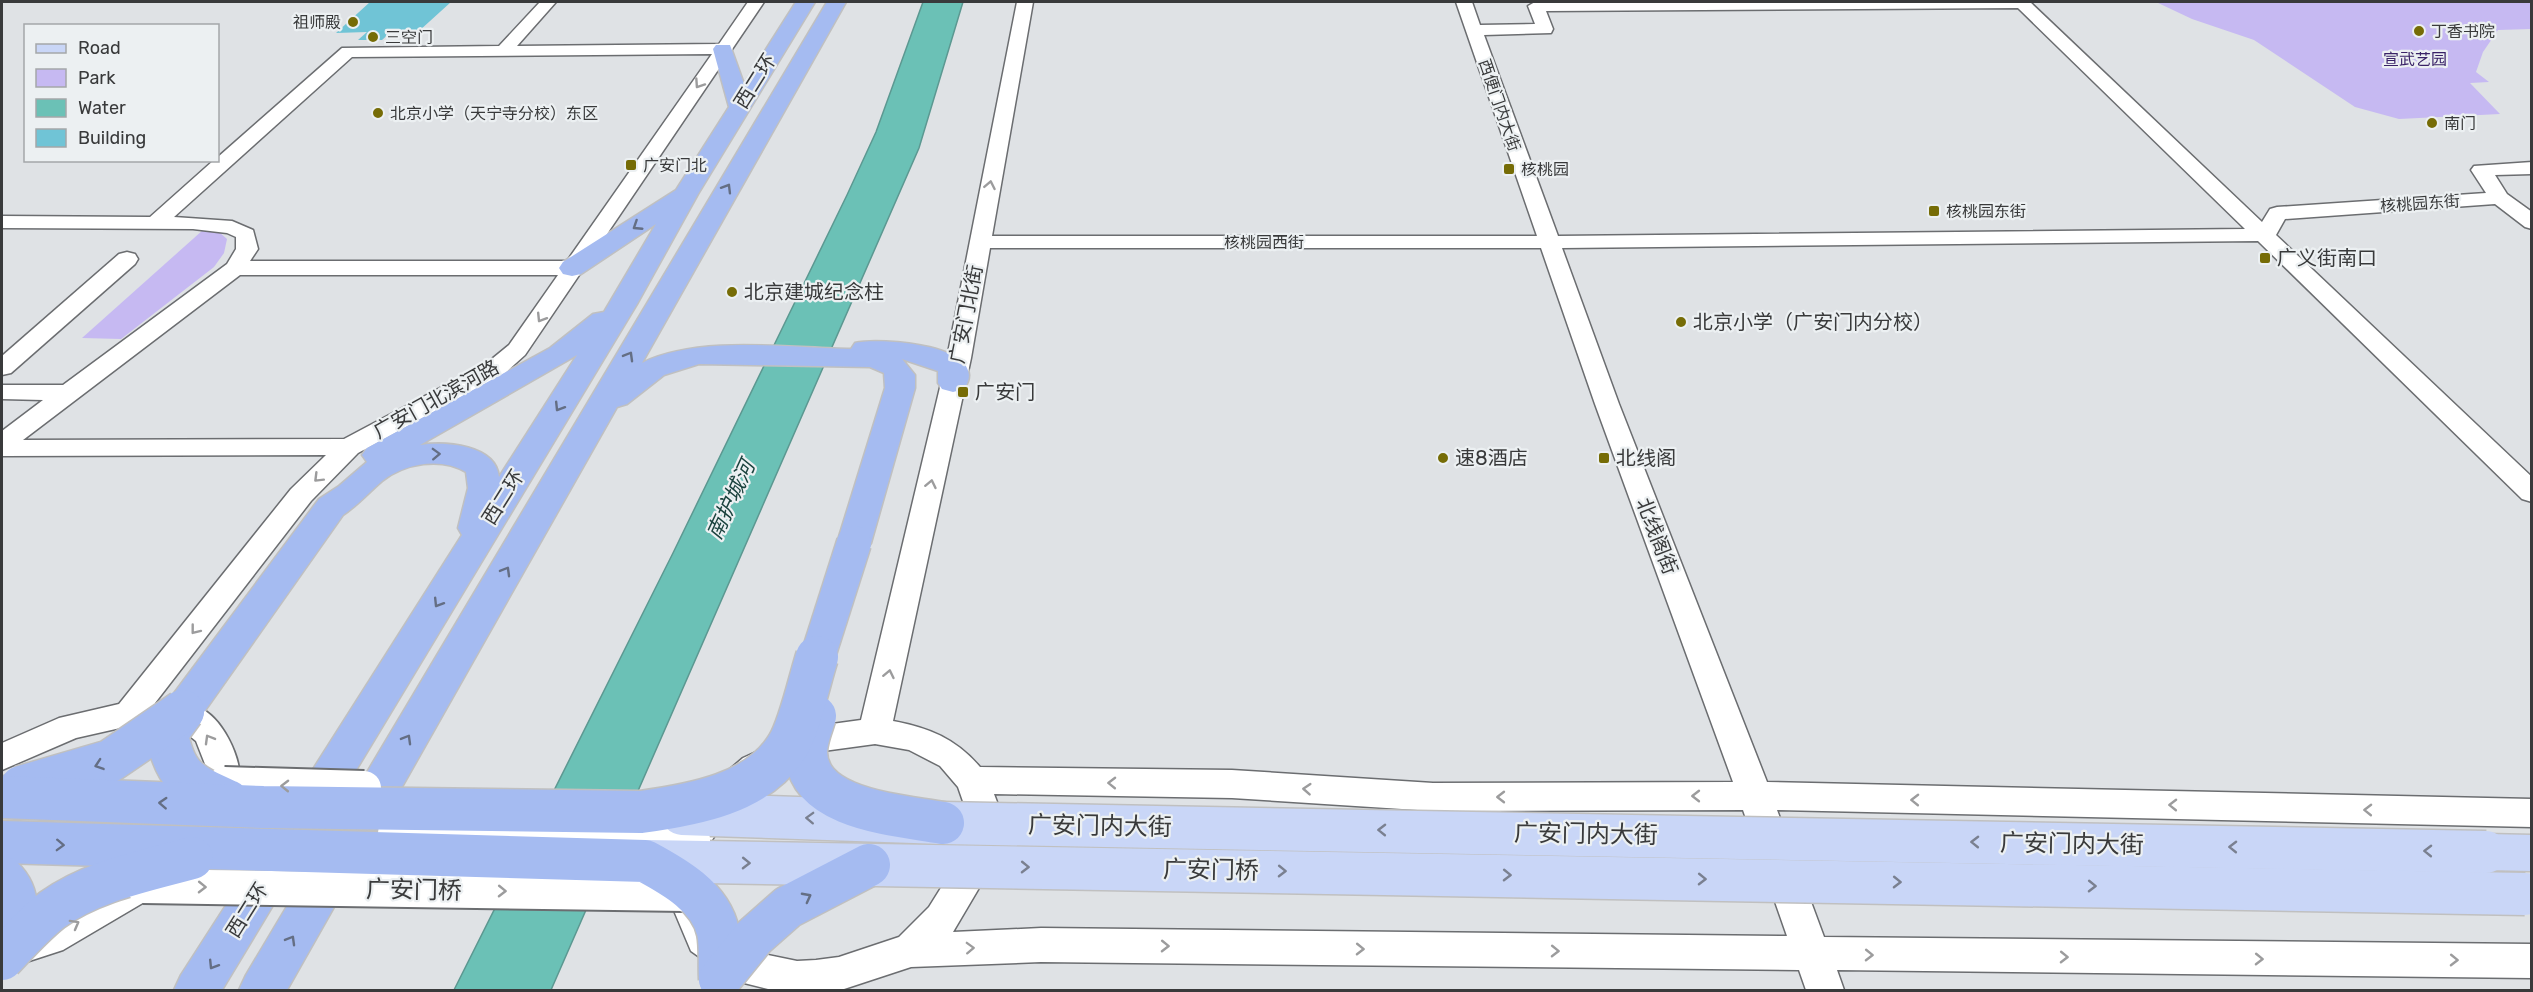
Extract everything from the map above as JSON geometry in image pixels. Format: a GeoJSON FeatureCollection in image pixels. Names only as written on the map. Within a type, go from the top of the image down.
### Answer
{"type":"FeatureCollection","features":[{"type":"Feature","properties":{"kind":"highway"},"geometry":{"type":"LineString","coordinates":[[789,26],[798,2]]}},
{"type":"Feature","properties":{"kind":"highway","name":"西二环"},"geometry":{"type":"LineString","coordinates":[[197,990],[623,304],[739,106],[805,2]]}},
{"type":"Feature","properties":{"kind":"highway","name":"西二环"},"geometry":{"type":"LineString","coordinates":[[262,990],[679,268],[836,2]]}},
{"type":"Feature","properties":{"kind":"highway"},"geometry":{"type":"LineString","coordinates":[[824,25],[845,2]]}},
{"type":"Feature","properties":{"kind":"highway"},"geometry":{"type":"LineString","coordinates":[[723,49],[739,106]]}},
{"type":"Feature","properties":{"kind":"highway"},"geometry":{"type":"LineString","coordinates":[[572,268],[686,194]]}},
{"type":"Feature","properties":{"kind":"highway"},"geometry":{"type":"LineString","coordinates":[[679,268],[666,311],[666,327],[672,334],[692,345],[739,352]]}},
{"type":"Feature","properties":{"kind":"highway"},"geometry":{"type":"LineString","coordinates":[[331,507],[332,498],[341,485],[359,467],[425,427],[560,354],[623,304]]}},
{"type":"Feature","properties":{"kind":"highway"},"geometry":{"type":"LineString","coordinates":[[569,462],[598,417],[648,369],[672,359],[739,352],[923,353],[953,368],[953,383]]}},
{"type":"Feature","properties":{"kind":"highway"},"geometry":{"type":"LineString","coordinates":[[881,352],[900,375],[900,388],[806,747],[807,761],[814,780],[826,793],[862,805],[943,823]]}},
{"type":"Feature","properties":{"kind":"highway"},"geometry":{"type":"LineString","coordinates":[[231,795],[194,785],[176,771],[169,755],[167,733],[331,507],[350,495],[373,472],[407,458],[431,453],[453,453],[470,458],[482,467],[484,488],[469,553]]}},
{"type":"Feature","properties":{"kind":"highway"},"geometry":{"type":"LineString","coordinates":[[2,797],[231,795],[641,812],[680,807],[746,784],[781,758],[789,744],[860,542]]}},
{"type":"Feature","properties":{"kind":"highway"},"geometry":{"type":"LineString","coordinates":[[2,790],[59,778],[110,761],[183,711]]}},
{"type":"Feature","properties":{"kind":"highway"},"geometry":{"type":"LineString","coordinates":[[2,959],[40,920],[60,905],[206,839]]}},
{"type":"Feature","properties":{"kind":"highway","name":"广安门桥"},"geometry":{"type":"LineString","coordinates":[[2,842],[206,839],[645,861]]}},
{"type":"Feature","properties":{"kind":"highway"},"geometry":{"type":"LineString","coordinates":[[645,861],[676,877],[698,898],[717,927],[718,985]]}},
{"type":"Feature","properties":{"kind":"highway"},"geometry":{"type":"LineString","coordinates":[[718,985],[754,937],[788,907],[868,865]]}},
{"type":"Feature","properties":{"kind":"highway"},"geometry":{"type":"LineString","coordinates":[[2,877],[19,904],[16,922],[2,953]]}},
{"type":"Feature","properties":{"kind":"main road","name":"广安门内大街"},"geometry":{"type":"LineString","coordinates":[[641,812],[943,823],[2486,852],[2529,880]]}},
{"type":"Feature","properties":{"kind":"main road","name":"广安门桥"},"geometry":{"type":"LineString","coordinates":[[645,861],[1448,874]]}},
{"type":"Feature","properties":{"kind":"main road","name":"广安门内大街"},"geometry":{"type":"LineString","coordinates":[[1448,874],[2529,880]]}},
{"type":"Feature","properties":{"kind":"street"},"geometry":{"type":"LineString","coordinates":[[504,50],[548,2]]}},
{"type":"Feature","properties":{"kind":"street","name":"广安门北滨河路"},"geometry":{"type":"LineString","coordinates":[[129,714],[301,495],[349,447],[496,368],[517,350],[532,332],[572,268],[756,2]]}},
{"type":"Feature","properties":{"kind":"street","name":"广安门北街"},"geometry":{"type":"LineString","coordinates":[[875,731],[953,383],[1025,2]]}},
{"type":"Feature","properties":{"kind":"street","name":"西便门内大街"},"geometry":{"type":"LineString","coordinates":[[1464,2],[1548,242]]}},
{"type":"Feature","properties":{"kind":"street"},"geometry":{"type":"LineString","coordinates":[[1473,30],[1545,29],[1536,6],[2022,2],[2532,493]]}},
{"type":"Feature","properties":{"kind":"street"},"geometry":{"type":"LineString","coordinates":[[155,222],[348,52],[723,49]]}},
{"type":"Feature","properties":{"kind":"street"},"geometry":{"type":"LineString","coordinates":[[2532,168],[2481,170],[2500,198],[2532,224]]}},
{"type":"Feature","properties":{"kind":"street","name":"核桃园东街"},"geometry":{"type":"LineString","coordinates":[[2266,235],[2277,213],[2500,198]]}},
{"type":"Feature","properties":{"kind":"street"},"geometry":{"type":"LineString","coordinates":[[2,222],[155,222],[232,227],[246,234],[247,249],[235,268],[2,443]]}},
{"type":"Feature","properties":{"kind":"street"},"geometry":{"type":"LineString","coordinates":[[1548,242],[2266,235]]}},
{"type":"Feature","properties":{"kind":"street","name":"核桃园西街"},"geometry":{"type":"LineString","coordinates":[[980,243],[1548,242]]}},
{"type":"Feature","properties":{"kind":"street","name":"北线阁街"},"geometry":{"type":"LineString","coordinates":[[1548,242],[1825,990]]}},
{"type":"Feature","properties":{"kind":"street"},"geometry":{"type":"LineString","coordinates":[[2,368],[127,259]]}},
{"type":"Feature","properties":{"kind":"street"},"geometry":{"type":"LineString","coordinates":[[235,268],[572,268]]}},
{"type":"Feature","properties":{"kind":"street"},"geometry":{"type":"LineString","coordinates":[[2,392],[69,393]]}},
{"type":"Feature","properties":{"kind":"street"},"geometry":{"type":"LineString","coordinates":[[2,448],[349,447]]}},
{"type":"Feature","properties":{"kind":"street"},"geometry":{"type":"LineString","coordinates":[[2,953],[50,938],[143,886],[206,839],[231,795],[209,734],[189,717],[129,714],[70,727],[4,753]]}},
{"type":"Feature","properties":{"kind":"street"},"geometry":{"type":"LineString","coordinates":[[911,950],[942,918],[981,854],[983,810],[972,780],[952,757],[916,738],[875,731],[810,740],[755,767],[722,796],[693,840],[685,894],[704,939],[745,968],[797,978],[813,984],[911,950],[1041,945],[2532,961]]}},
{"type":"Feature","properties":{"kind":"street","name":"广安门内大街"},"geometry":{"type":"LineString","coordinates":[[972,780],[1232,784],[1433,797],[1755,796],[2532,813]]}},
{"type":"Feature","properties":{"kind":"street"},"geometry":{"type":"LineString","coordinates":[[231,795],[722,796]]}},
{"type":"Feature","properties":{"kind":"street","name":"广安门桥"},"geometry":{"type":"LineString","coordinates":[[206,839],[693,840]]}},
{"type":"Feature","properties":{"kind":"street","name":"广安门桥"},"geometry":{"type":"LineString","coordinates":[[143,886],[685,894]]}},
{"type":"Feature","properties":{"kind":"green space","name":"宣武艺园"},"geometry":{"type":"Polygon","coordinates":[[[2156,2],[2531,2],[2531,29],[2498,30],[2483,52],[2476,72],[2489,82],[2470,83],[2500,114],[2399,119],[2355,107],[2254,40],[2192,19],[2156,2]]]}},
{"type":"Feature","properties":{"kind":"green space"},"geometry":{"type":"Polygon","coordinates":[[[203,230],[219,232],[227,239],[224,253],[214,267],[121,339],[82,338],[203,230]]]}},
{"type":"Feature","properties":{"kind":"water","name":"南护城河"},"geometry":{"type":"Polygon","coordinates":[[[923,2],[963,2],[919,148],[551,990],[454,990],[673,553],[847,195],[876,132],[923,2]]]}},
{"type":"Feature","properties":{"kind":"building"},"geometry":{"type":"Polygon","coordinates":[[[370,2],[451,2],[419,31],[391,32],[382,40],[358,40],[367,32],[336,33],[370,2]]]}},
{"type":"Feature","properties":{"kind":"place","name":"祖师殿"},"geometry":{"type":"Point","coordinates":[353,22]}},
{"type":"Feature","properties":{"kind":"place","name":"丁香书院"},"geometry":{"type":"Point","coordinates":[2419,31]}},
{"type":"Feature","properties":{"kind":"place","name":"三空门"},"geometry":{"type":"Point","coordinates":[373,37]}},
{"type":"Feature","properties":{"kind":"place","name":"北京小学（天宁寺分校）东区"},"geometry":{"type":"Point","coordinates":[378,113]}},
{"type":"Feature","properties":{"kind":"place","name":"南门"},"geometry":{"type":"Point","coordinates":[2432,123]}},
{"type":"Feature","properties":{"kind":"place","name":"广安门北"},"geometry":{"type":"Point","coordinates":[631,165]}},
{"type":"Feature","properties":{"kind":"place","name":"核桃园"},"geometry":{"type":"Point","coordinates":[1509,169]}},
{"type":"Feature","properties":{"kind":"place","name":"核桃园东街"},"geometry":{"type":"Point","coordinates":[1934,211]}},
{"type":"Feature","properties":{"kind":"place","name":"广义街南口"},"geometry":{"type":"Point","coordinates":[2265,258]}},
{"type":"Feature","properties":{"kind":"place","name":"北京建城纪念柱"},"geometry":{"type":"Point","coordinates":[732,292]}},
{"type":"Feature","properties":{"kind":"place","name":"北京小学（广安门内分校）"},"geometry":{"type":"Point","coordinates":[1681,322]}},
{"type":"Feature","properties":{"kind":"place","name":"广安门"},"geometry":{"type":"Point","coordinates":[963,392]}},
{"type":"Feature","properties":{"kind":"place","name":"速8酒店"},"geometry":{"type":"Point","coordinates":[1443,458]}},
{"type":"Feature","properties":{"kind":"place","name":"北线阁"},"geometry":{"type":"Point","coordinates":[1604,458]}}]}
